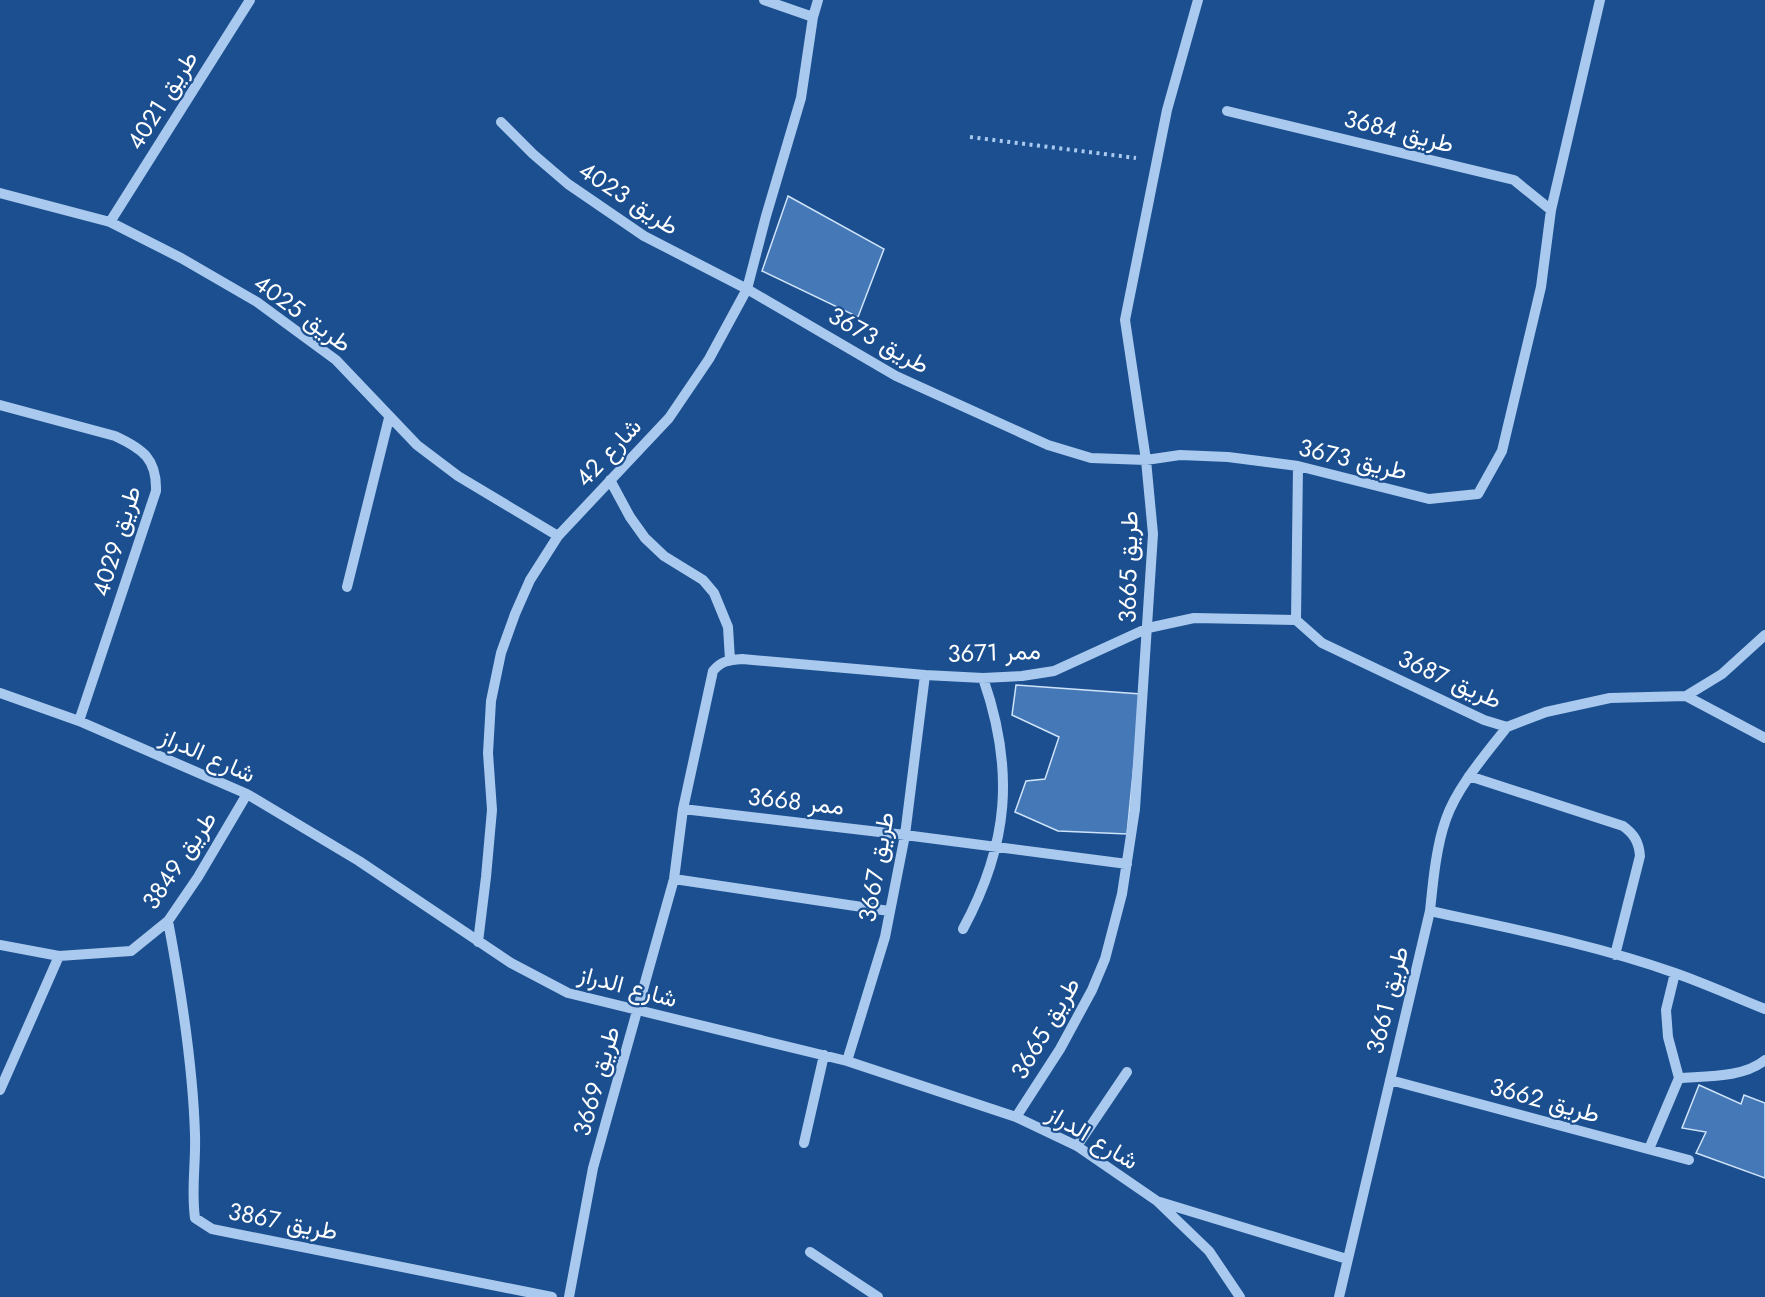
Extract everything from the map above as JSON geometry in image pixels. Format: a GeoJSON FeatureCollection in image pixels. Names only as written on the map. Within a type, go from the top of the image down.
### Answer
{"type":"FeatureCollection","features":[{"type":"Feature","properties":{"kind":"street","name":"طريق 4021"},"geometry":{"type":"LineString","coordinates":[[110,222],[250,0]]}},
{"type":"Feature","properties":{"kind":"street"},"geometry":{"type":"LineString","coordinates":[[764,0],[813,18]]}},
{"type":"Feature","properties":{"kind":"street","name":"شارع 42"},"geometry":{"type":"LineString","coordinates":[[478,942],[492,810],[488,753],[491,701],[501,653],[514,614],[530,579],[558,537],[669,418],[709,359],[747,289],[801,98],[813,18],[818,0]]}},
{"type":"Feature","properties":{"kind":"street","name":"طريق 3665"},"geometry":{"type":"LineString","coordinates":[[1016,1117],[1078,1020],[1092,990],[1114,927],[1127,864],[1135,809],[1153,534],[1146,460],[1125,320],[1167,110],[1198,0]]}},
{"type":"Feature","properties":{"kind":"street","name":"طريق 3673"},"geometry":{"type":"LineString","coordinates":[[747,289],[896,376],[1048,445],[1091,458],[1146,460],[1180,455],[1228,457],[1298,466],[1429,499],[1478,494],[1502,451],[1541,287],[1551,210],[1600,0]]}},
{"type":"Feature","properties":{"kind":"street","name":"طريق 3684"},"geometry":{"type":"LineString","coordinates":[[1227,111],[1514,180],[1551,210]]}},
{"type":"Feature","properties":{"kind":"street","name":"طريق 4023"},"geometry":{"type":"LineString","coordinates":[[501,122],[568,184],[605,211],[644,236],[747,289]]}},
{"type":"Feature","properties":{"kind":"street"},"geometry":{"type":"LineString","coordinates":[[0,193],[110,222]]}},
{"type":"Feature","properties":{"kind":"street","name":"طريق 4025"},"geometry":{"type":"LineString","coordinates":[[110,222],[181,258],[257,302],[336,360],[417,445],[458,476],[558,537]]}},
{"type":"Feature","properties":{"kind":"street","name":"طريق 4029"},"geometry":{"type":"LineString","coordinates":[[0,405],[116,436],[133,444],[148,458],[157,474],[156,490],[79,721]]}},
{"type":"Feature","properties":{"kind":"street"},"geometry":{"type":"LineString","coordinates":[[347,587],[389,418]]}},
{"type":"Feature","properties":{"kind":"street"},"geometry":{"type":"LineString","coordinates":[[1296,620],[1298,466]]}},
{"type":"Feature","properties":{"kind":"street"},"geometry":{"type":"LineString","coordinates":[[610,480],[630,517],[645,538],[664,556],[703,580],[714,593],[728,627],[730,660]]}},
{"type":"Feature","properties":{"kind":"street","name":"ممر 3671"},"geometry":{"type":"LineString","coordinates":[[719,663],[742,659],[926,675],[983,678],[1022,676],[1054,671],[1148,628],[1194,618],[1296,620]]}},
{"type":"Feature","properties":{"kind":"street","name":"طريق 3687"},"geometry":{"type":"LineString","coordinates":[[1296,620],[1322,643],[1484,720],[1507,727],[1546,712],[1610,698],[1686,696],[1722,674],[1765,635]]}},
{"type":"Feature","properties":{"kind":"street","name":"طريق 3669"},"geometry":{"type":"LineString","coordinates":[[569,1297],[593,1168],[674,879],[683,809],[712,671],[719,663]]}},
{"type":"Feature","properties":{"kind":"street","name":"طريق 3667"},"geometry":{"type":"LineString","coordinates":[[847,1061],[885,937],[905,835],[926,675]]}},
{"type":"Feature","properties":{"kind":"street"},"geometry":{"type":"LineString","coordinates":[[963,929],[978,903],[997,846],[1002,813],[1004,779],[1001,745],[995,711],[983,678]]}},
{"type":"Feature","properties":{"kind":"street","name":"شارع الدراز"},"geometry":{"type":"LineString","coordinates":[[0,693],[79,721],[247,794],[358,861],[511,963],[568,993],[847,1061],[1016,1117],[1077,1146],[1157,1201],[1209,1251],[1240,1297]]}},
{"type":"Feature","properties":{"kind":"street"},"geometry":{"type":"LineString","coordinates":[[1686,696],[1765,738]]}},
{"type":"Feature","properties":{"kind":"street","name":"طريق 3661"},"geometry":{"type":"LineString","coordinates":[[1339,1297],[1430,911],[1434,877],[1446,819],[1469,776],[1507,727]]}},
{"type":"Feature","properties":{"kind":"street"},"geometry":{"type":"LineString","coordinates":[[1469,776],[1623,826],[1630,832],[1640,847],[1640,856],[1615,955]]}},
{"type":"Feature","properties":{"kind":"street","name":"طريق 3849"},"geometry":{"type":"LineString","coordinates":[[0,945],[58,956],[131,951],[168,921],[198,877],[247,794]]}},
{"type":"Feature","properties":{"kind":"street","name":"ممر 3668"},"geometry":{"type":"LineString","coordinates":[[683,809],[997,846],[1127,864]]}},
{"type":"Feature","properties":{"kind":"street"},"geometry":{"type":"LineString","coordinates":[[674,879],[890,911]]}},
{"type":"Feature","properties":{"kind":"street"},"geometry":{"type":"LineString","coordinates":[[1430,911],[1550,937],[1615,955],[1675,973],[1765,1009]]}},
{"type":"Feature","properties":{"kind":"street","name":"طريق 3867"},"geometry":{"type":"LineString","coordinates":[[168,921],[186,1034],[195,1136],[192,1198],[195,1218],[212,1229],[552,1297]]}},
{"type":"Feature","properties":{"kind":"street"},"geometry":{"type":"LineString","coordinates":[[0,1090],[58,956]]}},
{"type":"Feature","properties":{"kind":"street"},"geometry":{"type":"LineString","coordinates":[[1650,1149],[1679,1078],[1668,1037],[1666,1010],[1675,973]]}},
{"type":"Feature","properties":{"kind":"street"},"geometry":{"type":"LineString","coordinates":[[804,1143],[824,1055]]}},
{"type":"Feature","properties":{"kind":"street"},"geometry":{"type":"LineString","coordinates":[[1679,1078],[1723,1075],[1762,1067]]}},
{"type":"Feature","properties":{"kind":"street"},"geometry":{"type":"LineString","coordinates":[[1077,1146],[1127,1072]]}},
{"type":"Feature","properties":{"kind":"street","name":"طريق 3662"},"geometry":{"type":"LineString","coordinates":[[1390,1080],[1689,1160]]}},
{"type":"Feature","properties":{"kind":"street"},"geometry":{"type":"LineString","coordinates":[[1157,1201],[1347,1259]]}},
{"type":"Feature","properties":{"kind":"street"},"geometry":{"type":"LineString","coordinates":[[810,1252],[878,1297]]}},
{"type":"Feature","properties":{"kind":"path"},"geometry":{"type":"LineString","coordinates":[[970,137],[1122,155]]}},
{"type":"Feature","properties":{"kind":"building"},"geometry":{"type":"Polygon","coordinates":[[[788,196],[884,249],[858,317],[762,271],[788,196]]]}},
{"type":"Feature","properties":{"kind":"building"},"geometry":{"type":"Polygon","coordinates":[[[1016,685],[1141,694],[1127,834],[1058,831],[1015,812],[1026,781],[1045,779],[1059,737],[1012,715],[1016,685]]]}},
{"type":"Feature","properties":{"kind":"building"},"geometry":{"type":"Polygon","coordinates":[[[1699,1085],[1741,1104],[1744,1095],[1765,1103],[1765,1178],[1696,1153],[1706,1132],[1682,1128],[1699,1085]]]}}]}
